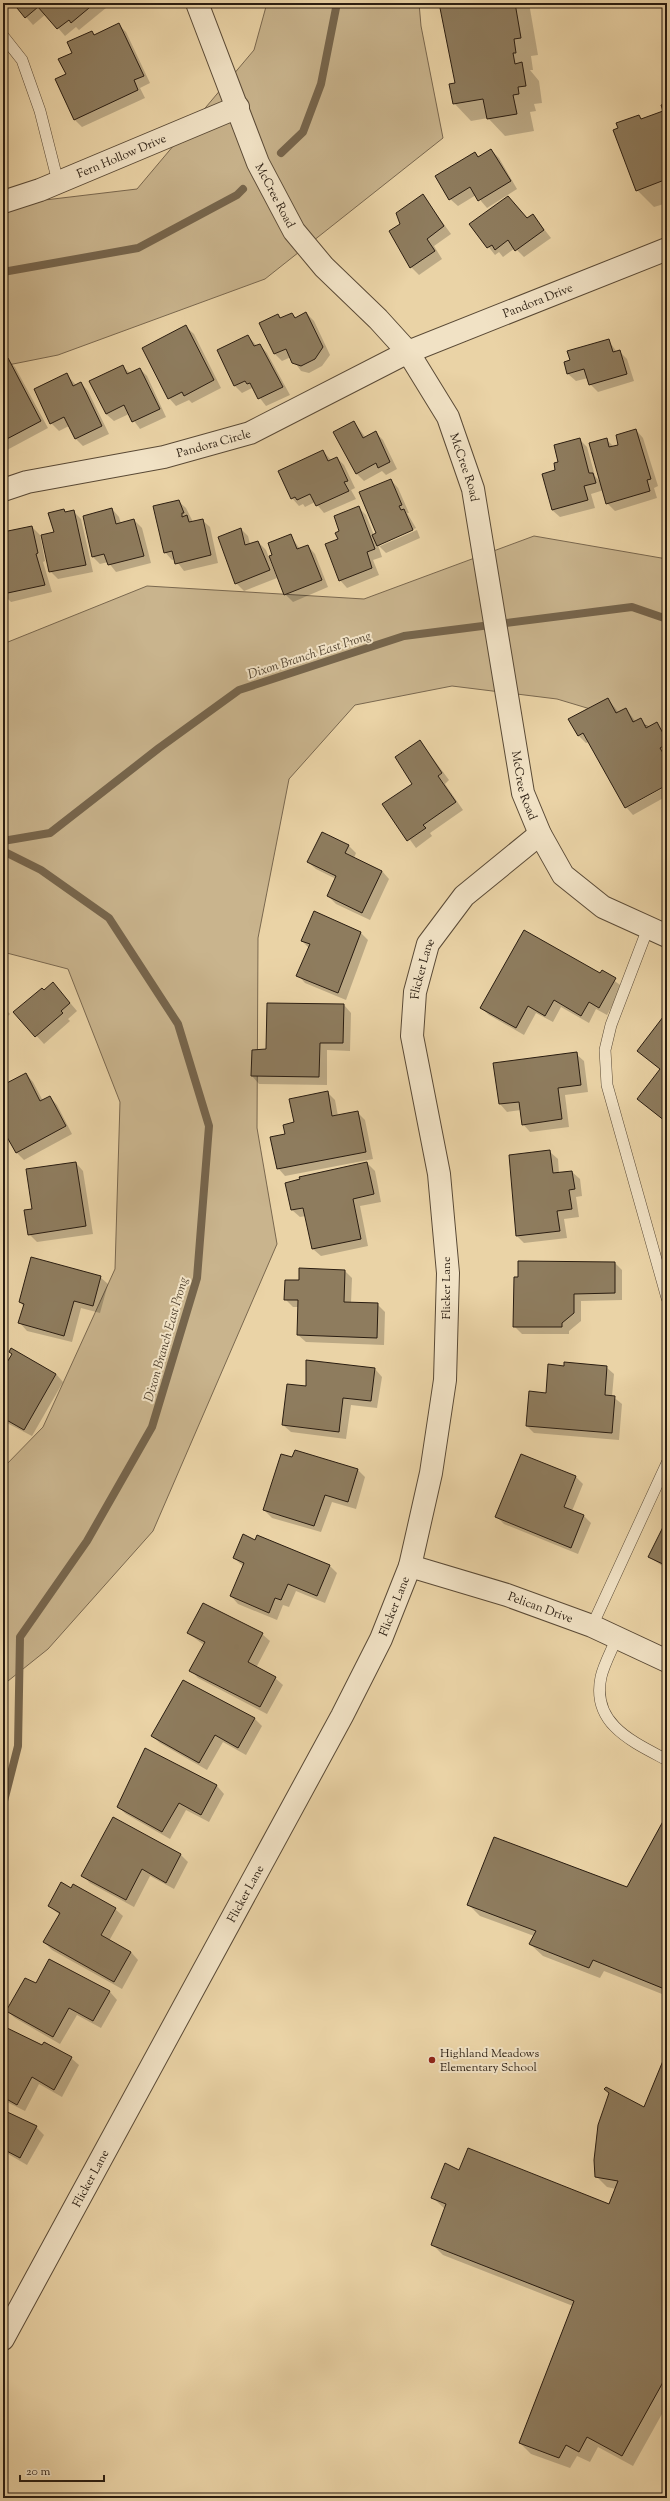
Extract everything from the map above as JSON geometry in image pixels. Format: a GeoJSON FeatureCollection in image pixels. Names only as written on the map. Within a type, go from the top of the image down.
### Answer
{"type":"FeatureCollection","features":[{"type":"Feature","properties":{"kind":"street","name":"McCree Road"},"geometry":{"type":"LineString","coordinates":[[197,3],[238,107],[258,163],[294,230],[324,267],[378,319],[408,352],[448,417],[472,489],[507,707],[523,794],[540,834],[563,875],[603,907],[657,932]]}},
{"type":"Feature","properties":{"kind":"street","name":"Fern Hollow Drive"},"geometry":{"type":"LineString","coordinates":[[3,202],[58,182],[238,107]]}},
{"type":"Feature","properties":{"kind":"street","name":"Pandora Drive"},"geometry":{"type":"LineString","coordinates":[[408,352],[667,249]]}},
{"type":"Feature","properties":{"kind":"street","name":"Pandora Circle"},"geometry":{"type":"LineString","coordinates":[[3,490],[27,482],[164,457],[250,433],[408,352]]}},
{"type":"Feature","properties":{"kind":"street","name":"Flicker Lane"},"geometry":{"type":"LineString","coordinates":[[3,2339],[342,1716],[381,1639],[410,1566],[431,1473],[444,1380],[448,1273],[439,1174],[412,1036],[415,992],[428,944],[464,896],[540,834]]}},
{"type":"Feature","properties":{"kind":"street","name":"Pelican Drive"},"geometry":{"type":"LineString","coordinates":[[410,1566],[507,1595],[592,1626],[667,1661]]}},
{"type":"Feature","properties":{"kind":"lane"},"geometry":{"type":"LineString","coordinates":[[3,36],[22,60],[40,111],[58,182]]}},
{"type":"Feature","properties":{"kind":"lane"},"geometry":{"type":"LineString","coordinates":[[657,932],[611,1026],[605,1050],[607,1085],[667,1298]]}},
{"type":"Feature","properties":{"kind":"lane"},"geometry":{"type":"LineString","coordinates":[[592,1626],[667,1463]]}},
{"type":"Feature","properties":{"kind":"lane"},"geometry":{"type":"LineString","coordinates":[[617,1637],[601,1677],[598,1698],[602,1711],[612,1724],[635,1743],[667,1760]]}},
{"type":"Feature","properties":{"kind":"shaded area"},"geometry":{"type":"Polygon","coordinates":[[[267,3],[419,3],[421,26],[443,138],[265,279],[58,355],[3,366],[3,205],[137,189],[254,50],[267,3]]]}},
{"type":"Feature","properties":{"kind":"shaded area"},"geometry":{"type":"Polygon","coordinates":[[[534,536],[667,559],[667,732],[557,699],[452,686],[355,705],[289,779],[258,938],[257,1128],[277,1244],[153,1531],[48,1649],[3,1685],[3,1468],[43,1427],[115,1269],[120,1102],[68,969],[3,952],[3,644],[147,586],[364,599],[534,536]]]}},
{"type":"Feature","properties":{"kind":"building"},"geometry":{"type":"Polygon","coordinates":[[[13,3],[95,3],[71,23],[69,20],[57,29],[38,7],[25,18],[13,3]]]}},
{"type":"Feature","properties":{"kind":"building"},"geometry":{"type":"Polygon","coordinates":[[[439,3],[515,3],[521,38],[514,39],[516,53],[513,53],[515,64],[522,62],[526,86],[518,87],[519,94],[513,95],[517,114],[487,119],[483,99],[453,104],[449,84],[455,83],[439,3]]]}},
{"type":"Feature","properties":{"kind":"building"},"geometry":{"type":"Polygon","coordinates":[[[119,23],[144,76],[134,80],[138,90],[74,120],[55,79],[66,74],[58,59],[72,53],[67,42],[92,31],[94,35],[119,23]]]}},
{"type":"Feature","properties":{"kind":"building"},"geometry":{"type":"Polygon","coordinates":[[[667,103],[667,179],[636,191],[613,130],[618,128],[616,123],[639,115],[641,119],[663,111],[661,105],[667,103]]]}},
{"type":"Feature","properties":{"kind":"building"},"geometry":{"type":"Polygon","coordinates":[[[491,149],[511,181],[478,201],[470,187],[449,200],[435,176],[475,152],[478,157],[491,149]]]}},
{"type":"Feature","properties":{"kind":"building"},"geometry":{"type":"Polygon","coordinates":[[[423,194],[444,226],[427,239],[435,251],[410,268],[389,231],[400,224],[396,213],[423,194]]]}},
{"type":"Feature","properties":{"kind":"building"},"geometry":{"type":"Polygon","coordinates":[[[508,196],[527,218],[533,214],[544,230],[515,251],[508,240],[495,250],[492,245],[487,248],[469,224],[508,196]]]}},
{"type":"Feature","properties":{"kind":"building"},"geometry":{"type":"Polygon","coordinates":[[[306,312],[323,347],[315,359],[301,366],[292,363],[286,349],[274,354],[259,323],[278,314],[280,318],[292,313],[295,318],[306,312]]]}},
{"type":"Feature","properties":{"kind":"building"},"geometry":{"type":"Polygon","coordinates":[[[186,325],[214,380],[184,396],[182,392],[168,399],[142,348],[186,325]]]}},
{"type":"Feature","properties":{"kind":"building"},"geometry":{"type":"Polygon","coordinates":[[[248,335],[254,346],[260,344],[283,387],[258,399],[250,383],[247,384],[245,381],[234,386],[217,350],[248,335]]]}},
{"type":"Feature","properties":{"kind":"building"},"geometry":{"type":"Polygon","coordinates":[[[609,339],[613,352],[620,350],[627,374],[589,385],[584,369],[567,374],[564,362],[570,360],[567,351],[609,339]]]}},
{"type":"Feature","properties":{"kind":"building"},"geometry":{"type":"Polygon","coordinates":[[[8,358],[41,421],[3,441],[3,360],[8,358]]]}},
{"type":"Feature","properties":{"kind":"building"},"geometry":{"type":"Polygon","coordinates":[[[123,365],[127,374],[140,368],[160,409],[132,422],[124,405],[106,414],[89,381],[123,365]]]}},
{"type":"Feature","properties":{"kind":"building"},"geometry":{"type":"Polygon","coordinates":[[[67,373],[73,386],[81,382],[102,426],[75,439],[64,417],[50,424],[34,389],[67,373]]]}},
{"type":"Feature","properties":{"kind":"building"},"geometry":{"type":"Polygon","coordinates":[[[354,421],[363,438],[376,431],[390,462],[378,468],[376,463],[356,474],[333,432],[354,421]]]}},
{"type":"Feature","properties":{"kind":"building"},"geometry":{"type":"Polygon","coordinates":[[[636,429],[651,479],[647,480],[650,491],[606,504],[589,443],[607,438],[609,447],[618,445],[616,435],[636,429]]]}},
{"type":"Feature","properties":{"kind":"building"},"geometry":{"type":"Polygon","coordinates":[[[580,438],[589,473],[593,473],[596,483],[584,486],[588,500],[552,510],[542,474],[555,470],[554,463],[558,462],[554,445],[580,438]]]}},
{"type":"Feature","properties":{"kind":"building"},"geometry":{"type":"Polygon","coordinates":[[[323,450],[328,461],[337,457],[348,481],[344,482],[349,491],[316,506],[310,494],[297,500],[295,497],[291,499],[278,471],[323,450]]]}},
{"type":"Feature","properties":{"kind":"building"},"geometry":{"type":"Polygon","coordinates":[[[391,479],[402,505],[399,506],[401,510],[404,509],[413,530],[377,546],[372,535],[376,533],[359,492],[391,479]]]}},
{"type":"Feature","properties":{"kind":"building"},"geometry":{"type":"Polygon","coordinates":[[[179,500],[184,513],[182,513],[182,517],[187,515],[189,522],[203,519],[211,555],[175,564],[172,551],[164,553],[153,506],[179,500]]]}},
{"type":"Feature","properties":{"kind":"building"},"geometry":{"type":"Polygon","coordinates":[[[359,506],[375,549],[367,552],[372,568],[339,581],[325,544],[338,539],[335,533],[339,531],[334,516],[359,506]]]}},
{"type":"Feature","properties":{"kind":"building"},"geometry":{"type":"Polygon","coordinates":[[[112,508],[116,524],[134,519],[144,556],[108,565],[104,554],[92,557],[83,516],[112,508]]]}},
{"type":"Feature","properties":{"kind":"building"},"geometry":{"type":"Polygon","coordinates":[[[64,509],[65,512],[74,510],[86,565],[49,572],[41,535],[54,532],[48,513],[64,509]]]}},
{"type":"Feature","properties":{"kind":"building"},"geometry":{"type":"Polygon","coordinates":[[[32,526],[38,553],[36,554],[45,585],[3,594],[3,557],[6,557],[3,532],[32,526]]]}},
{"type":"Feature","properties":{"kind":"building"},"geometry":{"type":"Polygon","coordinates":[[[241,528],[245,545],[258,541],[270,570],[235,584],[218,537],[241,528]]]}},
{"type":"Feature","properties":{"kind":"building"},"geometry":{"type":"Polygon","coordinates":[[[291,534],[297,549],[308,545],[322,580],[284,595],[269,556],[272,555],[268,543],[291,534]]]}},
{"type":"Feature","properties":{"kind":"building"},"geometry":{"type":"Polygon","coordinates":[[[608,698],[616,713],[626,708],[633,722],[641,718],[646,728],[657,722],[667,741],[667,744],[660,748],[667,760],[667,785],[625,808],[583,733],[578,736],[568,719],[608,698]]]}},
{"type":"Feature","properties":{"kind":"building"},"geometry":{"type":"Polygon","coordinates":[[[420,740],[442,773],[438,776],[456,802],[423,825],[426,828],[407,841],[382,804],[412,784],[395,757],[420,740]]]}},
{"type":"Feature","properties":{"kind":"building"},"geometry":{"type":"Polygon","coordinates":[[[322,832],[349,845],[345,853],[382,871],[362,913],[327,896],[336,876],[307,862],[322,832]]]}},
{"type":"Feature","properties":{"kind":"building"},"geometry":{"type":"Polygon","coordinates":[[[314,911],[361,932],[338,993],[296,976],[310,944],[301,941],[314,911]]]}},
{"type":"Feature","properties":{"kind":"building"},"geometry":{"type":"Polygon","coordinates":[[[524,930],[600,973],[602,970],[616,978],[599,1008],[589,1002],[581,1016],[554,1000],[545,1016],[528,1006],[516,1028],[480,1008],[524,930]]]}},
{"type":"Feature","properties":{"kind":"building"},"geometry":{"type":"Polygon","coordinates":[[[53,982],[70,1003],[61,1011],[63,1013],[35,1037],[13,1012],[42,988],[44,990],[53,982]]]}},
{"type":"Feature","properties":{"kind":"building"},"geometry":{"type":"Polygon","coordinates":[[[267,1003],[344,1004],[343,1043],[320,1043],[319,1077],[251,1076],[252,1050],[266,1049],[267,1003]]]}},
{"type":"Feature","properties":{"kind":"building"},"geometry":{"type":"Polygon","coordinates":[[[663,1017],[667,1020],[665,1121],[637,1099],[660,1069],[637,1051],[663,1017]]]}},
{"type":"Feature","properties":{"kind":"building"},"geometry":{"type":"Polygon","coordinates":[[[577,1052],[581,1085],[558,1088],[562,1119],[522,1125],[519,1102],[499,1104],[493,1063],[577,1052]]]}},
{"type":"Feature","properties":{"kind":"building"},"geometry":{"type":"Polygon","coordinates":[[[26,1073],[40,1101],[50,1096],[66,1126],[16,1153],[3,1130],[3,1085],[26,1073]]]}},
{"type":"Feature","properties":{"kind":"building"},"geometry":{"type":"Polygon","coordinates":[[[328,1091],[332,1116],[358,1111],[366,1152],[277,1169],[270,1137],[285,1134],[283,1125],[294,1122],[289,1099],[328,1091]]]}},
{"type":"Feature","properties":{"kind":"building"},"geometry":{"type":"Polygon","coordinates":[[[550,1150],[553,1173],[572,1171],[575,1189],[569,1190],[572,1209],[557,1211],[560,1231],[516,1236],[509,1155],[550,1150]]]}},
{"type":"Feature","properties":{"kind":"building"},"geometry":{"type":"Polygon","coordinates":[[[76,1162],[86,1226],[28,1235],[24,1210],[32,1209],[26,1169],[76,1162]]]}},
{"type":"Feature","properties":{"kind":"building"},"geometry":{"type":"Polygon","coordinates":[[[367,1162],[374,1194],[353,1199],[361,1239],[312,1249],[303,1208],[291,1210],[285,1183],[300,1179],[299,1177],[367,1162]]]}},
{"type":"Feature","properties":{"kind":"building"},"geometry":{"type":"Polygon","coordinates":[[[31,1257],[101,1276],[93,1306],[74,1301],[64,1336],[18,1323],[24,1304],[19,1302],[31,1257]]]}},
{"type":"Feature","properties":{"kind":"building"},"geometry":{"type":"Polygon","coordinates":[[[518,1261],[615,1262],[615,1293],[574,1294],[574,1313],[562,1323],[562,1327],[513,1327],[514,1277],[518,1277],[518,1261]]]}},
{"type":"Feature","properties":{"kind":"building"},"geometry":{"type":"Polygon","coordinates":[[[299,1268],[345,1270],[344,1302],[378,1303],[377,1338],[297,1335],[298,1300],[284,1300],[285,1280],[299,1280],[299,1268]]]}},
{"type":"Feature","properties":{"kind":"building"},"geometry":{"type":"Polygon","coordinates":[[[11,1348],[56,1374],[24,1430],[3,1418],[3,1369],[12,1354],[9,1352],[11,1348]]]}},
{"type":"Feature","properties":{"kind":"building"},"geometry":{"type":"Polygon","coordinates":[[[306,1360],[375,1368],[371,1401],[343,1398],[339,1432],[282,1425],[287,1384],[306,1386],[306,1360]]]}},
{"type":"Feature","properties":{"kind":"building"},"geometry":{"type":"Polygon","coordinates":[[[564,1362],[607,1366],[605,1395],[615,1396],[612,1433],[526,1426],[529,1391],[546,1393],[548,1364],[564,1366],[564,1362]]]}},
{"type":"Feature","properties":{"kind":"building"},"geometry":{"type":"Polygon","coordinates":[[[295,1450],[358,1469],[348,1502],[325,1495],[314,1526],[263,1510],[281,1454],[292,1457],[295,1450]]]}},
{"type":"Feature","properties":{"kind":"building"},"geometry":{"type":"Polygon","coordinates":[[[521,1454],[576,1476],[564,1507],[584,1515],[571,1548],[495,1517],[521,1454]]]}},
{"type":"Feature","properties":{"kind":"building"},"geometry":{"type":"Polygon","coordinates":[[[667,1519],[667,1566],[648,1557],[667,1519]]]}},
{"type":"Feature","properties":{"kind":"building"},"geometry":{"type":"Polygon","coordinates":[[[243,1534],[255,1540],[257,1535],[330,1565],[317,1596],[288,1584],[281,1600],[275,1598],[269,1613],[230,1596],[244,1563],[233,1558],[243,1534]]]}},
{"type":"Feature","properties":{"kind":"building"},"geometry":{"type":"Polygon","coordinates":[[[203,1603],[263,1633],[248,1662],[276,1677],[260,1707],[189,1671],[205,1642],[187,1633],[203,1603]]]}},
{"type":"Feature","properties":{"kind":"building"},"geometry":{"type":"Polygon","coordinates":[[[183,1680],[255,1718],[238,1748],[215,1735],[199,1763],[151,1736],[183,1680]]]}},
{"type":"Feature","properties":{"kind":"building"},"geometry":{"type":"Polygon","coordinates":[[[145,1748],[217,1785],[201,1815],[179,1803],[162,1832],[117,1807],[145,1748]]]}},
{"type":"Feature","properties":{"kind":"building"},"geometry":{"type":"Polygon","coordinates":[[[667,1814],[667,1990],[593,1960],[589,1968],[531,1945],[529,1944],[536,1931],[467,1905],[494,1837],[627,1887],[667,1814]]]}},
{"type":"Feature","properties":{"kind":"building"},"geometry":{"type":"Polygon","coordinates":[[[113,1817],[181,1854],[166,1883],[142,1869],[126,1900],[81,1876],[113,1817]]]}},
{"type":"Feature","properties":{"kind":"building"},"geometry":{"type":"Polygon","coordinates":[[[61,1882],[71,1888],[73,1884],[116,1908],[101,1935],[131,1952],[114,1982],[43,1942],[60,1913],[48,1906],[61,1882]]]}},
{"type":"Feature","properties":{"kind":"building"},"geometry":{"type":"Polygon","coordinates":[[[49,1959],[110,1991],[93,2021],[69,2008],[53,2037],[6,2011],[25,1978],[36,1983],[49,1959]]]}},
{"type":"Feature","properties":{"kind":"building"},"geometry":{"type":"Polygon","coordinates":[[[3,2026],[42,2045],[44,2042],[72,2057],[54,2090],[32,2077],[17,2105],[3,2097],[3,2026]]]}},
{"type":"Feature","properties":{"kind":"building"},"geometry":{"type":"Polygon","coordinates":[[[667,2051],[667,2375],[622,2456],[587,2437],[579,2452],[566,2445],[559,2458],[519,2443],[574,2301],[431,2245],[446,2204],[431,2198],[445,2163],[459,2170],[468,2148],[609,2204],[618,2181],[595,2177],[594,2160],[598,2125],[609,2093],[604,2089],[606,2087],[644,2107],[667,2051]]]}},
{"type":"Feature","properties":{"kind":"building"},"geometry":{"type":"Polygon","coordinates":[[[3,2110],[37,2126],[20,2158],[3,2149],[3,2110]]]}},
{"type":"Feature","properties":{"kind":"waterway","name":"Dixon Branch East Prong"},"geometry":{"type":"LineString","coordinates":[[281,153],[303,132],[321,84],[337,3]]}},
{"type":"Feature","properties":{"kind":"waterway","name":"Dixon Branch East Prong"},"geometry":{"type":"LineString","coordinates":[[3,272],[138,248],[237,195],[243,189]]}},
{"type":"Feature","properties":{"kind":"waterway","name":"Dixon Branch East Prong"},"geometry":{"type":"LineString","coordinates":[[3,841],[50,833],[159,748],[239,690],[404,636],[632,607],[667,619]]}},
{"type":"Feature","properties":{"kind":"waterway","name":"Dixon Branch East Prong"},"geometry":{"type":"LineString","coordinates":[[3,851],[41,870],[109,918],[178,1024],[209,1126],[197,1278],[152,1427],[87,1541],[20,1637],[18,1746],[3,1805]]}},
{"type":"Feature","properties":{"kind":"place","name":"Highland Meadows Elementary School"},"geometry":{"type":"Point","coordinates":[432,2060]}}]}
